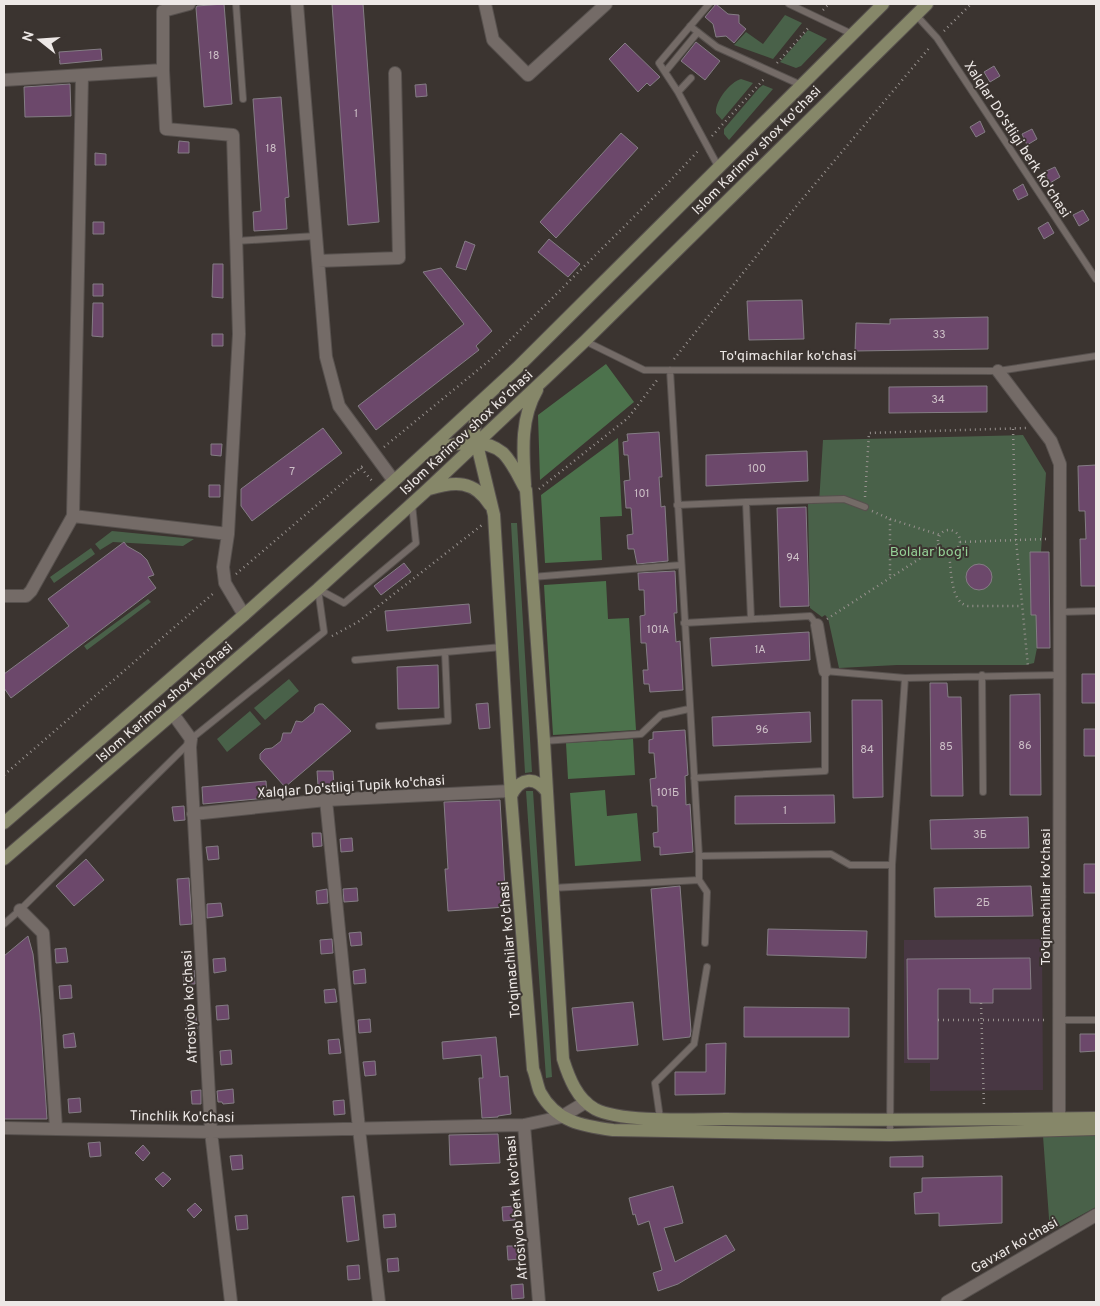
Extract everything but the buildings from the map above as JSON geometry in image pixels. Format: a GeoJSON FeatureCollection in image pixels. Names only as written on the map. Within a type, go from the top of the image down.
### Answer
{"type":"FeatureCollection","features":[{"type":"Feature","properties":{"kind":"main road","name":"Islom Karimov shox ko'chasi"},"geometry":{"type":"LineString","coordinates":[[4,822],[244,615],[487,396],[883,4]]}},
{"type":"Feature","properties":{"kind":"main road","name":"Islom Karimov shox ko'chasi"},"geometry":{"type":"LineString","coordinates":[[4,859],[318,590],[412,504],[585,341],[927,4]]}},
{"type":"Feature","properties":{"kind":"main road"},"geometry":{"type":"LineString","coordinates":[[543,381],[528,409],[525,422],[523,456],[544,741],[563,1060],[577,1092],[596,1109],[617,1116],[891,1121],[984,1119],[1059,1124],[1096,1129]]}},
{"type":"Feature","properties":{"kind":"main road","name":"To'qimachilar ko'chasi"},"geometry":{"type":"LineString","coordinates":[[487,396],[476,417],[474,432],[494,515],[511,793],[533,1069],[540,1092],[561,1117]]}},
{"type":"Feature","properties":{"kind":"main road"},"geometry":{"type":"LineString","coordinates":[[427,451],[448,445],[476,443],[490,446],[502,452],[510,462],[526,494]]}},
{"type":"Feature","properties":{"kind":"main road"},"geometry":{"type":"LineString","coordinates":[[427,490],[462,483],[474,489],[485,498],[494,515]]}},
{"type":"Feature","properties":{"kind":"main road"},"geometry":{"type":"LineString","coordinates":[[511,793],[515,787],[523,782],[532,780],[541,784],[547,792]]}},
{"type":"Feature","properties":{"kind":"main road"},"geometry":{"type":"LineString","coordinates":[[561,1117],[590,1127],[613,1130],[890,1135],[1059,1124],[1096,1118]]}},
{"type":"Feature","properties":{"kind":"street"},"geometry":{"type":"LineString","coordinates":[[189,4],[163,11],[166,130],[233,135],[239,334],[228,534],[223,567],[225,583],[244,615]]}},
{"type":"Feature","properties":{"kind":"street"},"geometry":{"type":"LineString","coordinates":[[297,4],[326,357],[339,406],[394,481]]}},
{"type":"Feature","properties":{"kind":"street"},"geometry":{"type":"LineString","coordinates":[[485,4],[493,40],[528,75],[606,4]]}},
{"type":"Feature","properties":{"kind":"street"},"geometry":{"type":"LineString","coordinates":[[4,80],[163,70]]}},
{"type":"Feature","properties":{"kind":"street"},"geometry":{"type":"LineString","coordinates":[[318,262],[399,258],[395,73]]}},
{"type":"Feature","properties":{"kind":"street"},"geometry":{"type":"LineString","coordinates":[[4,596],[26,596],[31,591],[73,516],[82,76]]}},
{"type":"Feature","properties":{"kind":"street","name":"To'qimachilar ko'chasi"},"geometry":{"type":"LineString","coordinates":[[998,371],[1051,441],[1060,464],[1059,1124]]}},
{"type":"Feature","properties":{"kind":"street"},"geometry":{"type":"LineString","coordinates":[[73,516],[228,534]]}},
{"type":"Feature","properties":{"kind":"street"},"geometry":{"type":"LineString","coordinates":[[817,625],[825,671]]}},
{"type":"Feature","properties":{"kind":"street"},"geometry":{"type":"LineString","coordinates":[[173,714],[190,740]]}},
{"type":"Feature","properties":{"kind":"street","name":"Afrosiyob ko'chasi"},"geometry":{"type":"LineString","coordinates":[[190,740],[211,1132],[231,1302]]}},
{"type":"Feature","properties":{"kind":"street","name":"Xalqlar Do'stligi Tupik ko'chasi"},"geometry":{"type":"LineString","coordinates":[[193,814],[326,800],[511,793]]}},
{"type":"Feature","properties":{"kind":"street"},"geometry":{"type":"LineString","coordinates":[[326,800],[359,1129],[379,1302]]}},
{"type":"Feature","properties":{"kind":"street"},"geometry":{"type":"LineString","coordinates":[[20,910],[43,933],[56,1128]]}},
{"type":"Feature","properties":{"kind":"street"},"geometry":{"type":"LineString","coordinates":[[524,1125],[561,1117],[586,1102]]}},
{"type":"Feature","properties":{"kind":"street","name":"Afrosiyob berk ko'chasi"},"geometry":{"type":"LineString","coordinates":[[359,1129],[524,1125],[539,1302]]}},
{"type":"Feature","properties":{"kind":"street","name":"Tinchlik Ko'chasi"},"geometry":{"type":"LineString","coordinates":[[4,1128],[211,1132],[359,1129]]}},
{"type":"Feature","properties":{"kind":"street","name":"Gavxar ko'chasi"},"geometry":{"type":"LineString","coordinates":[[947,1302],[1096,1215]]}},
{"type":"Feature","properties":{"kind":"lane"},"geometry":{"type":"LineString","coordinates":[[236,4],[243,99]]}},
{"type":"Feature","properties":{"kind":"lane"},"geometry":{"type":"LineString","coordinates":[[709,4],[659,63],[678,92],[719,168]]}},
{"type":"Feature","properties":{"kind":"lane"},"geometry":{"type":"LineString","coordinates":[[789,4],[852,34]]}},
{"type":"Feature","properties":{"kind":"lane","name":"Xalqlar Do'stligi berk ko'chasi"},"geometry":{"type":"LineString","coordinates":[[916,14],[937,38],[1096,280]]}},
{"type":"Feature","properties":{"kind":"lane"},"geometry":{"type":"LineString","coordinates":[[690,26],[716,47],[801,85]]}},
{"type":"Feature","properties":{"kind":"lane"},"geometry":{"type":"LineString","coordinates":[[665,72],[698,32]]}},
{"type":"Feature","properties":{"kind":"lane"},"geometry":{"type":"LineString","coordinates":[[678,92],[691,78]]}},
{"type":"Feature","properties":{"kind":"lane"},"geometry":{"type":"LineString","coordinates":[[236,241],[316,236]]}},
{"type":"Feature","properties":{"kind":"lane","name":"To'qimachilar ko'chasi"},"geometry":{"type":"LineString","coordinates":[[585,341],[644,370],[998,371],[1096,356]]}},
{"type":"Feature","properties":{"kind":"lane"},"geometry":{"type":"LineString","coordinates":[[668,370],[699,880],[707,892],[705,943]]}},
{"type":"Feature","properties":{"kind":"lane"},"geometry":{"type":"LineString","coordinates":[[677,505],[844,499],[865,507]]}},
{"type":"Feature","properties":{"kind":"lane"},"geometry":{"type":"LineString","coordinates":[[746,502],[751,619]]}},
{"type":"Feature","properties":{"kind":"lane"},"geometry":{"type":"LineString","coordinates":[[318,590],[344,602],[416,543],[412,504]]}},
{"type":"Feature","properties":{"kind":"lane"},"geometry":{"type":"LineString","coordinates":[[532,578],[681,565]]}},
{"type":"Feature","properties":{"kind":"lane"},"geometry":{"type":"LineString","coordinates":[[4,924],[190,740],[324,632],[318,590]]}},
{"type":"Feature","properties":{"kind":"lane"},"geometry":{"type":"LineString","coordinates":[[1060,612],[1096,611]]}},
{"type":"Feature","properties":{"kind":"lane"},"geometry":{"type":"LineString","coordinates":[[684,623],[810,616],[817,625]]}},
{"type":"Feature","properties":{"kind":"lane"},"geometry":{"type":"LineString","coordinates":[[355,660],[502,647]]}},
{"type":"Feature","properties":{"kind":"lane"},"geometry":{"type":"LineString","coordinates":[[379,726],[448,721],[445,652]]}},
{"type":"Feature","properties":{"kind":"lane"},"geometry":{"type":"LineString","coordinates":[[694,778],[825,771],[825,671],[905,678],[1061,675]]}},
{"type":"Feature","properties":{"kind":"lane"},"geometry":{"type":"LineString","coordinates":[[982,676],[983,792]]}},
{"type":"Feature","properties":{"kind":"lane"},"geometry":{"type":"LineString","coordinates":[[890,1135],[892,865],[905,678]]}},
{"type":"Feature","properties":{"kind":"lane"},"geometry":{"type":"LineString","coordinates":[[544,741],[640,734],[661,715],[689,708]]}},
{"type":"Feature","properties":{"kind":"lane"},"geometry":{"type":"LineString","coordinates":[[699,856],[831,854],[850,865],[892,865]]}},
{"type":"Feature","properties":{"kind":"lane"},"geometry":{"type":"LineString","coordinates":[[552,888],[699,880]]}},
{"type":"Feature","properties":{"kind":"lane"},"geometry":{"type":"LineString","coordinates":[[660,1118],[655,1083],[694,1044],[707,967]]}},
{"type":"Feature","properties":{"kind":"lane"},"geometry":{"type":"LineString","coordinates":[[1060,1020],[1096,1020]]}},
{"type":"Feature","properties":{"kind":"path"},"geometry":{"type":"LineString","coordinates":[[774,67],[829,4]]}},
{"type":"Feature","properties":{"kind":"path"},"geometry":{"type":"LineString","coordinates":[[526,494],[628,418],[668,370],[799,202],[937,38],[971,4]]}},
{"type":"Feature","properties":{"kind":"path"},"geometry":{"type":"LineString","coordinates":[[4,776],[225,583],[490,360],[668,184],[767,74]]}},
{"type":"Feature","properties":{"kind":"path"},"geometry":{"type":"LineString","coordinates":[[940,535],[890,519],[865,507],[869,432],[1013,428],[1016,540],[1029,676]]}},
{"type":"Feature","properties":{"kind":"path"},"geometry":{"type":"LineString","coordinates":[[326,640],[358,622],[494,515]]}},
{"type":"Feature","properties":{"kind":"path"},"geometry":{"type":"LineString","coordinates":[[890,519],[890,578]]}},
{"type":"Feature","properties":{"kind":"path"},"geometry":{"type":"LineString","coordinates":[[950,530],[959,536],[960,542],[959,547],[955,551],[949,552],[943,551],[938,541],[944,531],[950,530]]}},
{"type":"Feature","properties":{"kind":"path"},"geometry":{"type":"LineString","coordinates":[[960,542],[1060,538]]}},
{"type":"Feature","properties":{"kind":"path"},"geometry":{"type":"LineString","coordinates":[[817,625],[939,546]]}},
{"type":"Feature","properties":{"kind":"path"},"geometry":{"type":"LineString","coordinates":[[949,552],[955,595],[961,603],[968,606],[1022,606]]}},
{"type":"Feature","properties":{"kind":"path"},"geometry":{"type":"LineString","coordinates":[[981,1003],[984,1119]]}},
{"type":"Feature","properties":{"kind":"path"},"geometry":{"type":"LineString","coordinates":[[938,1020],[1060,1020]]}},
{"type":"Feature","properties":{"kind":"shaded area"},"geometry":{"type":"Polygon","coordinates":[[[1042,939],[1043,1090],[930,1091],[930,1063],[904,1063],[904,940],[1042,939]]]}},
{"type":"Feature","properties":{"kind":"green space"},"geometry":{"type":"Polygon","coordinates":[[[785,15],[802,23],[773,59],[734,45],[746,32],[763,44],[785,15]]]}},
{"type":"Feature","properties":{"kind":"green space"},"geometry":{"type":"Polygon","coordinates":[[[808,30],[827,39],[801,66],[796,68],[780,62],[808,30]]]}},
{"type":"Feature","properties":{"kind":"green space"},"geometry":{"type":"Polygon","coordinates":[[[741,79],[753,83],[722,120],[716,113],[718,103],[728,88],[741,79]]]}},
{"type":"Feature","properties":{"kind":"green space"},"geometry":{"type":"Polygon","coordinates":[[[763,85],[773,89],[729,140],[724,134],[724,129],[763,85]]]}},
{"type":"Feature","properties":{"kind":"green space"},"geometry":{"type":"Polygon","coordinates":[[[606,364],[634,402],[540,480],[538,415],[606,364]]]}},
{"type":"Feature","properties":{"kind":"green space","name":"Bolalar bog'i"},"geometry":{"type":"Polygon","coordinates":[[[1023,435],[1046,473],[1041,552],[1050,648],[1037,648],[1034,663],[1026,665],[897,665],[839,668],[828,618],[825,615],[822,617],[810,608],[808,504],[819,503],[823,440],[1023,435]]]}},
{"type":"Feature","properties":{"kind":"green space"},"geometry":{"type":"Polygon","coordinates":[[[618,438],[622,516],[600,517],[602,560],[545,563],[541,495],[618,438]]]}},
{"type":"Feature","properties":{"kind":"green space"},"geometry":{"type":"Polygon","coordinates":[[[511,523],[517,523],[532,772],[525,773],[511,523]]]}},
{"type":"Feature","properties":{"kind":"green space"},"geometry":{"type":"Polygon","coordinates":[[[112,531],[194,539],[183,546],[113,542],[100,550],[95,544],[112,531]]]}},
{"type":"Feature","properties":{"kind":"green space"},"geometry":{"type":"Polygon","coordinates":[[[91,548],[95,554],[54,583],[50,577],[91,548]]]}},
{"type":"Feature","properties":{"kind":"green space"},"geometry":{"type":"Polygon","coordinates":[[[606,581],[608,619],[629,618],[636,730],[553,735],[544,585],[606,581]]]}},
{"type":"Feature","properties":{"kind":"green space"},"geometry":{"type":"Polygon","coordinates":[[[148,599],[151,602],[87,650],[84,646],[148,599]]]}},
{"type":"Feature","properties":{"kind":"green space"},"geometry":{"type":"Polygon","coordinates":[[[289,679],[299,691],[265,720],[254,708],[289,679]]]}},
{"type":"Feature","properties":{"kind":"green space"},"geometry":{"type":"Polygon","coordinates":[[[250,711],[261,724],[227,752],[217,739],[250,711]]]}},
{"type":"Feature","properties":{"kind":"green space"},"geometry":{"type":"Polygon","coordinates":[[[633,739],[635,775],[568,779],[566,743],[633,739]]]}},
{"type":"Feature","properties":{"kind":"green space"},"geometry":{"type":"Polygon","coordinates":[[[605,790],[607,816],[637,813],[641,861],[575,866],[570,793],[605,790]]]}},
{"type":"Feature","properties":{"kind":"green space"},"geometry":{"type":"Polygon","coordinates":[[[526,791],[533,791],[552,1077],[546,1078],[526,791]]]}},
{"type":"Feature","properties":{"kind":"green space"},"geometry":{"type":"Polygon","coordinates":[[[1096,1135],[1096,1207],[1050,1232],[1043,1136],[1096,1135]]]}}]}
